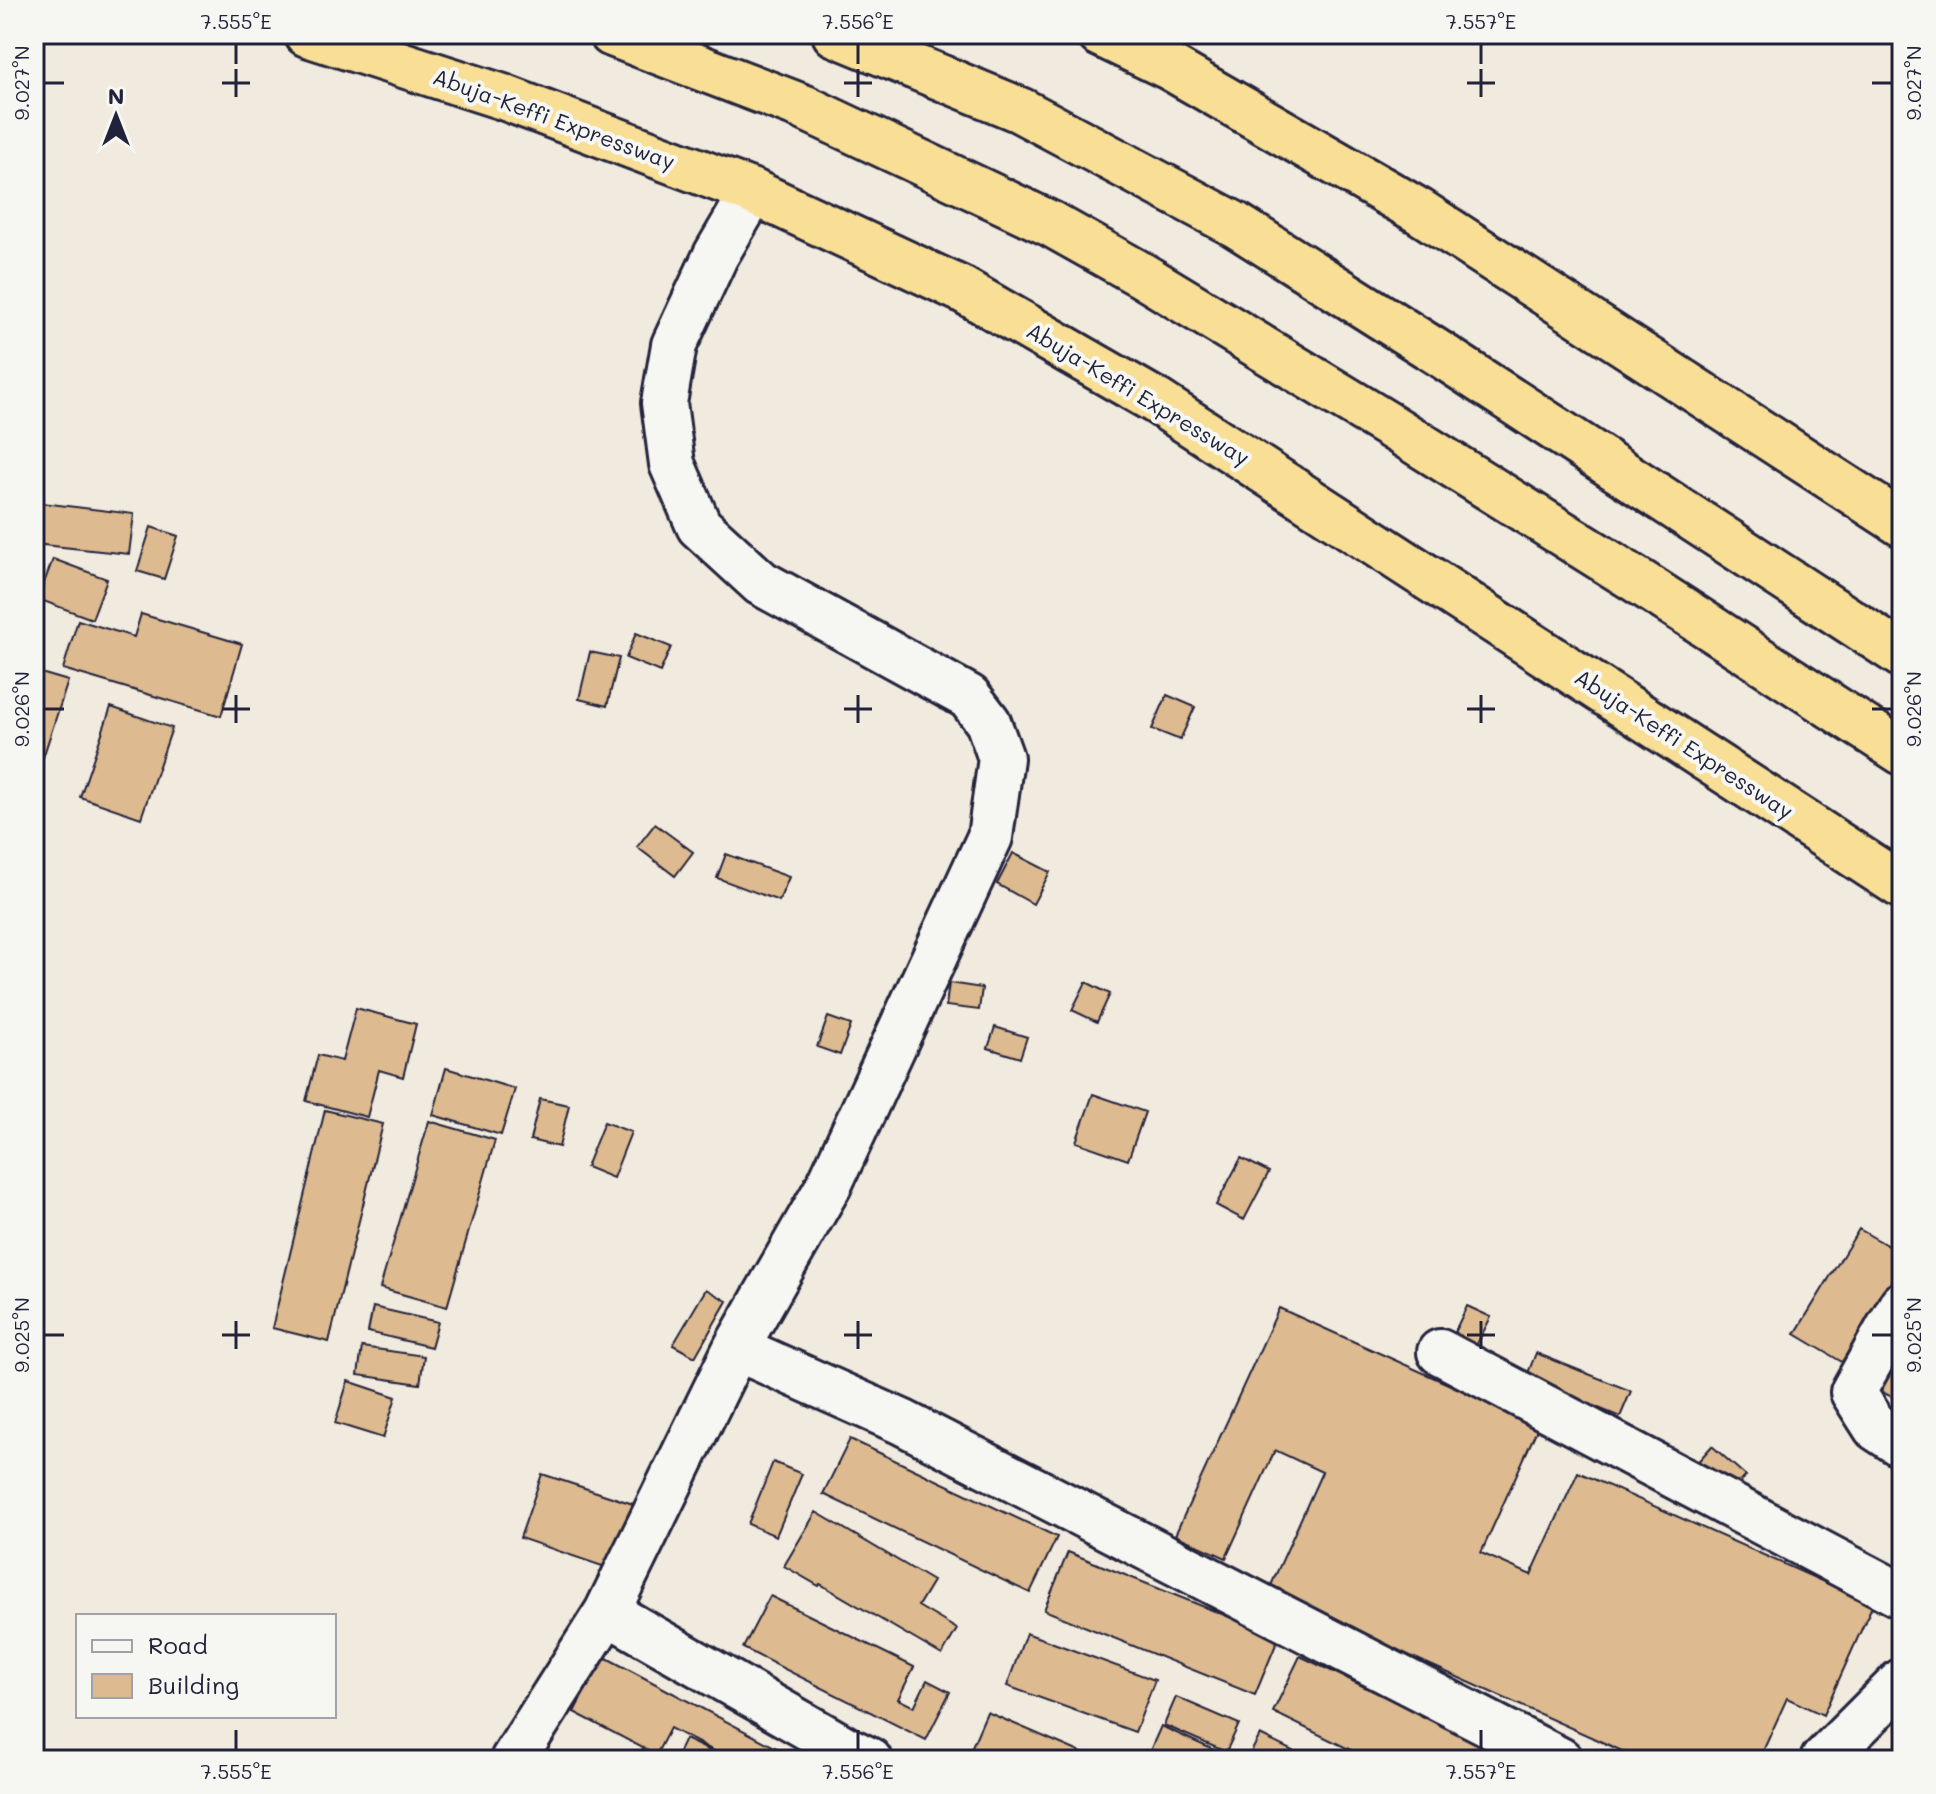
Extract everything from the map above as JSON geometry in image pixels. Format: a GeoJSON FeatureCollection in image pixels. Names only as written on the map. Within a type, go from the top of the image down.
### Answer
{"type":"FeatureCollection","features":[{"type":"Feature","properties":{"kind":"highway","name":"Abuja-Keffi Expressway"},"geometry":{"type":"LineString","coordinates":[[307,34],[503,97],[753,192],[963,290],[1156,401],[1902,886]]}},
{"type":"Feature","properties":{"kind":"highway"},"geometry":{"type":"LineString","coordinates":[[612,34],[803,107],[1051,224],[1140,274],[1392,427],[1656,592],[1902,752]]}},
{"type":"Feature","properties":{"kind":"highway"},"geometry":{"type":"LineString","coordinates":[[835,34],[1020,110],[1236,225],[1902,655]]}},
{"type":"Feature","properties":{"kind":"highway"},"geometry":{"type":"LineString","coordinates":[[1100,34],[1171,68],[1419,211],[1902,524]]}},
{"type":"Feature","properties":{"kind":"street"},"geometry":{"type":"LineString","coordinates":[[513,1760],[607,1612],[736,1348],[829,1185],[990,837],[1001,758],[988,722],[969,697],[761,583],[699,526],[672,464],[664,403],[674,345],[716,255],[753,192]]}},
{"type":"Feature","properties":{"kind":"street"},"geometry":{"type":"LineString","coordinates":[[1902,1304],[1853,1392],[1876,1428],[1902,1445]]}},
{"type":"Feature","properties":{"kind":"street"},"geometry":{"type":"LineString","coordinates":[[736,1348],[902,1422],[1560,1760]]}},
{"type":"Feature","properties":{"kind":"street"},"geometry":{"type":"LineString","coordinates":[[1440,1352],[1902,1596]]}},
{"type":"Feature","properties":{"kind":"street"},"geometry":{"type":"LineString","coordinates":[[607,1612],[850,1756]]}},
{"type":"Feature","properties":{"kind":"street"},"geometry":{"type":"LineString","coordinates":[[1823,1760],[1902,1681]]}},
{"type":"Feature","properties":{"kind":"building"},"geometry":{"type":"Polygon","coordinates":[[[34,502],[134,514],[129,554],[34,544],[34,502]]]}},
{"type":"Feature","properties":{"kind":"building"},"geometry":{"type":"Polygon","coordinates":[[[151,527],[178,536],[164,579],[137,571],[151,527]]]}},
{"type":"Feature","properties":{"kind":"building"},"geometry":{"type":"Polygon","coordinates":[[[53,559],[107,579],[92,619],[38,599],[53,559]]]}},
{"type":"Feature","properties":{"kind":"building"},"geometry":{"type":"Polygon","coordinates":[[[141,614],[242,644],[221,716],[63,669],[78,620],[134,637],[141,614]]]}},
{"type":"Feature","properties":{"kind":"building"},"geometry":{"type":"Polygon","coordinates":[[[636,633],[671,647],[660,672],[626,658],[636,633]]]}},
{"type":"Feature","properties":{"kind":"building"},"geometry":{"type":"Polygon","coordinates":[[[590,652],[619,658],[607,706],[579,699],[590,652]]]}},
{"type":"Feature","properties":{"kind":"building"},"geometry":{"type":"Polygon","coordinates":[[[34,671],[68,681],[37,776],[34,775],[34,671]]]}},
{"type":"Feature","properties":{"kind":"building"},"geometry":{"type":"Polygon","coordinates":[[[1167,695],[1195,707],[1180,740],[1152,729],[1167,695]]]}},
{"type":"Feature","properties":{"kind":"building"},"geometry":{"type":"Polygon","coordinates":[[[111,707],[172,728],[141,818],[80,797],[111,707]]]}},
{"type":"Feature","properties":{"kind":"building"},"geometry":{"type":"Polygon","coordinates":[[[655,824],[693,852],[675,876],[637,847],[655,824]]]}},
{"type":"Feature","properties":{"kind":"building"},"geometry":{"type":"Polygon","coordinates":[[[1013,853],[1050,872],[1033,904],[997,884],[1013,853]]]}},
{"type":"Feature","properties":{"kind":"building"},"geometry":{"type":"Polygon","coordinates":[[[726,854],[789,877],[779,901],[717,878],[726,854]]]}},
{"type":"Feature","properties":{"kind":"building"},"geometry":{"type":"Polygon","coordinates":[[[1086,982],[1110,994],[1097,1022],[1072,1010],[1086,982]]]}},
{"type":"Feature","properties":{"kind":"building"},"geometry":{"type":"Polygon","coordinates":[[[949,983],[982,988],[979,1010],[946,1006],[949,983]]]}},
{"type":"Feature","properties":{"kind":"building"},"geometry":{"type":"Polygon","coordinates":[[[356,1008],[416,1024],[403,1077],[379,1070],[367,1117],[306,1101],[318,1055],[342,1061],[356,1008]]]}},
{"type":"Feature","properties":{"kind":"building"},"geometry":{"type":"Polygon","coordinates":[[[828,1017],[851,1025],[840,1055],[817,1047],[828,1017]]]}},
{"type":"Feature","properties":{"kind":"building"},"geometry":{"type":"Polygon","coordinates":[[[995,1027],[1027,1037],[1020,1058],[988,1048],[995,1027]]]}},
{"type":"Feature","properties":{"kind":"building"},"geometry":{"type":"Polygon","coordinates":[[[446,1068],[515,1089],[501,1135],[433,1115],[446,1068]]]}},
{"type":"Feature","properties":{"kind":"building"},"geometry":{"type":"Polygon","coordinates":[[[1093,1094],[1145,1112],[1128,1160],[1076,1142],[1093,1094]]]}},
{"type":"Feature","properties":{"kind":"building"},"geometry":{"type":"Polygon","coordinates":[[[540,1099],[569,1105],[559,1147],[530,1140],[540,1099]]]}},
{"type":"Feature","properties":{"kind":"building"},"geometry":{"type":"Polygon","coordinates":[[[325,1110],[383,1124],[329,1342],[272,1328],[325,1110]]]}},
{"type":"Feature","properties":{"kind":"building"},"geometry":{"type":"Polygon","coordinates":[[[429,1121],[495,1140],[447,1307],[380,1288],[429,1121]]]}},
{"type":"Feature","properties":{"kind":"building"},"geometry":{"type":"Polygon","coordinates":[[[604,1122],[631,1132],[613,1178],[586,1167],[604,1122]]]}},
{"type":"Feature","properties":{"kind":"building"},"geometry":{"type":"Polygon","coordinates":[[[1241,1158],[1269,1172],[1244,1220],[1216,1205],[1241,1158]]]}},
{"type":"Feature","properties":{"kind":"building"},"geometry":{"type":"Polygon","coordinates":[[[1859,1229],[1902,1254],[1902,1265],[1842,1362],[1795,1334],[1859,1229]]]}},
{"type":"Feature","properties":{"kind":"building"},"geometry":{"type":"Polygon","coordinates":[[[706,1289],[727,1301],[695,1357],[673,1345],[706,1289]]]}},
{"type":"Feature","properties":{"kind":"building"},"geometry":{"type":"Polygon","coordinates":[[[1467,1306],[1491,1317],[1476,1346],[1453,1335],[1467,1306]]]}},
{"type":"Feature","properties":{"kind":"building"},"geometry":{"type":"Polygon","coordinates":[[[373,1307],[438,1322],[431,1347],[368,1332],[373,1307]]]}},
{"type":"Feature","properties":{"kind":"building"},"geometry":{"type":"Polygon","coordinates":[[[1279,1308],[1539,1425],[1481,1553],[1531,1575],[1578,1472],[1873,1604],[1823,1715],[1787,1698],[1759,1760],[1642,1760],[1268,1592],[1322,1472],[1275,1450],[1226,1558],[1175,1535],[1279,1308]]]}},
{"type":"Feature","properties":{"kind":"building"},"geometry":{"type":"Polygon","coordinates":[[[362,1347],[424,1356],[420,1384],[358,1375],[362,1347]]]}},
{"type":"Feature","properties":{"kind":"building"},"geometry":{"type":"Polygon","coordinates":[[[1902,1351],[1902,1402],[1880,1391],[1902,1351]]]}},
{"type":"Feature","properties":{"kind":"building"},"geometry":{"type":"Polygon","coordinates":[[[1536,1353],[1631,1391],[1620,1417],[1526,1378],[1536,1353]]]}},
{"type":"Feature","properties":{"kind":"building"},"geometry":{"type":"Polygon","coordinates":[[[348,1381],[396,1397],[383,1438],[335,1423],[348,1381]]]}},
{"type":"Feature","properties":{"kind":"building"},"geometry":{"type":"Polygon","coordinates":[[[850,1439],[1057,1537],[1030,1593],[823,1494],[850,1439]]]}},
{"type":"Feature","properties":{"kind":"building"},"geometry":{"type":"Polygon","coordinates":[[[1712,1446],[1746,1476],[1728,1496],[1694,1466],[1712,1446]]]}},
{"type":"Feature","properties":{"kind":"building"},"geometry":{"type":"Polygon","coordinates":[[[773,1462],[802,1474],[776,1536],[748,1524],[773,1462]]]}},
{"type":"Feature","properties":{"kind":"building"},"geometry":{"type":"Polygon","coordinates":[[[542,1474],[633,1504],[611,1569],[520,1538],[542,1474]]]}},
{"type":"Feature","properties":{"kind":"building"},"geometry":{"type":"Polygon","coordinates":[[[816,1512],[933,1581],[918,1606],[957,1629],[942,1655],[784,1566],[816,1512]]]}},
{"type":"Feature","properties":{"kind":"building"},"geometry":{"type":"Polygon","coordinates":[[[1068,1552],[1279,1637],[1255,1695],[1044,1610],[1068,1552]]]}},
{"type":"Feature","properties":{"kind":"building"},"geometry":{"type":"Polygon","coordinates":[[[770,1596],[914,1667],[898,1699],[914,1707],[927,1680],[950,1692],[926,1740],[743,1648],[770,1596]]]}},
{"type":"Feature","properties":{"kind":"building"},"geometry":{"type":"Polygon","coordinates":[[[1026,1633],[1155,1680],[1135,1732],[1007,1686],[1026,1633]]]}},
{"type":"Feature","properties":{"kind":"building"},"geometry":{"type":"Polygon","coordinates":[[[603,1656],[799,1760],[731,1760],[670,1728],[656,1755],[574,1712],[603,1656]]]}},
{"type":"Feature","properties":{"kind":"building"},"geometry":{"type":"Polygon","coordinates":[[[1300,1656],[1507,1755],[1505,1760],[1371,1760],[1273,1712],[1300,1656]]]}},
{"type":"Feature","properties":{"kind":"building"},"geometry":{"type":"Polygon","coordinates":[[[1176,1697],[1239,1724],[1226,1752],[1164,1725],[1176,1697]]]}},
{"type":"Feature","properties":{"kind":"building"},"geometry":{"type":"Polygon","coordinates":[[[987,1712],[1098,1760],[966,1760],[987,1712]]]}},
{"type":"Feature","properties":{"kind":"building"},"geometry":{"type":"Polygon","coordinates":[[[1161,1726],[1225,1755],[1223,1760],[1159,1760],[1148,1755],[1161,1726]]]}},
{"type":"Feature","properties":{"kind":"building"},"geometry":{"type":"Polygon","coordinates":[[[1260,1735],[1311,1760],[1247,1760],[1260,1735]]]}},
{"type":"Feature","properties":{"kind":"building"},"geometry":{"type":"Polygon","coordinates":[[[685,1739],[727,1759],[727,1760],[675,1760],[685,1739]]]}}]}
